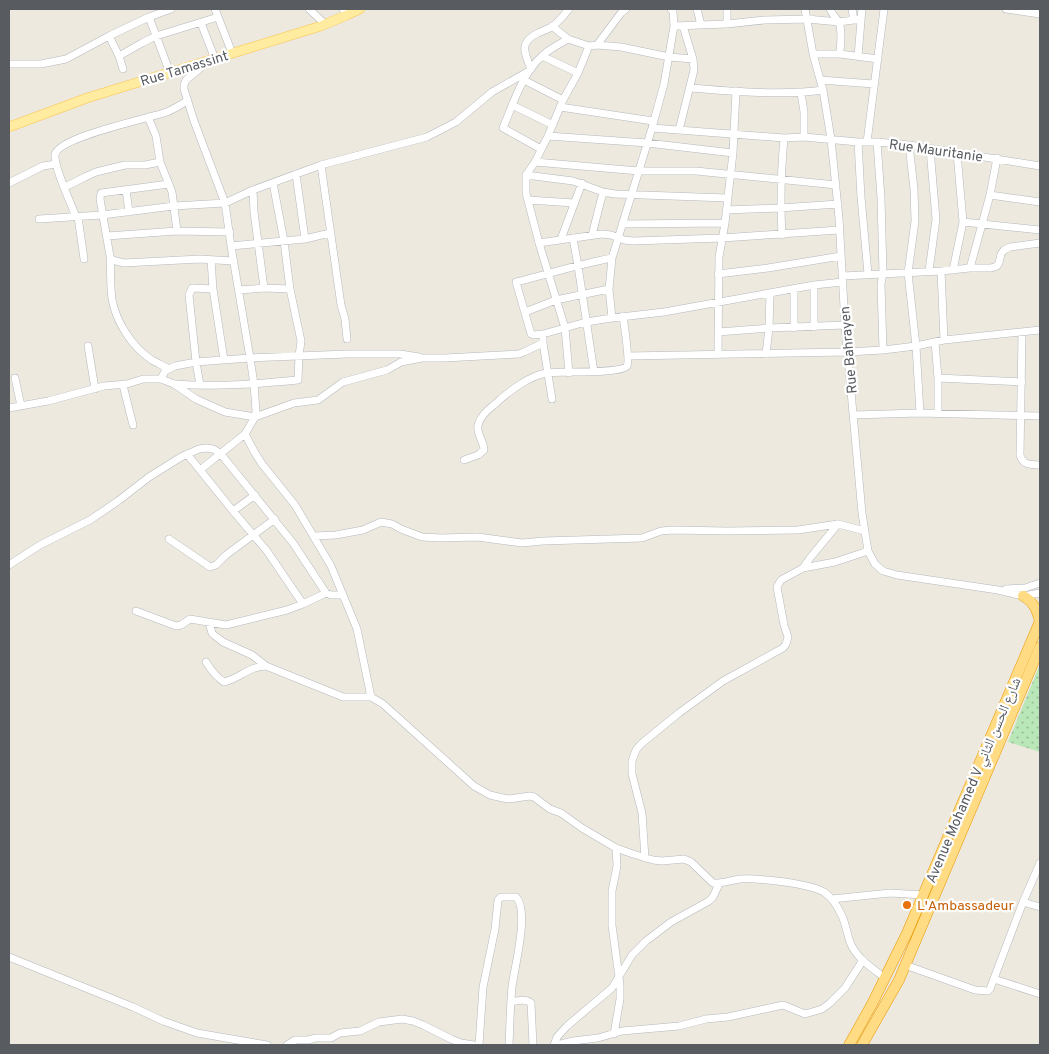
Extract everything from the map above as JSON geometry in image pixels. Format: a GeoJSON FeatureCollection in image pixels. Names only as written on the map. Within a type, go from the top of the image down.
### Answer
{"type":"FeatureCollection","features":[{"type":"Feature","properties":{"kind":"highway"},"geometry":{"type":"LineString","coordinates":[[1023,596],[1032,602],[1040,621]]}},
{"type":"Feature","properties":{"kind":"highway","name":"Avenue Mohamed V شارع الحسن الثاني"},"geometry":{"type":"LineString","coordinates":[[850,1045],[907,934],[1040,621]]}},
{"type":"Feature","properties":{"kind":"highway","name":"Avenue Mohamed V شارع الحسن الثاني"},"geometry":{"type":"LineString","coordinates":[[862,1045],[899,980],[1040,647]]}},
{"type":"Feature","properties":{"kind":"main road","name":"Rue Tamassint"},"geometry":{"type":"LineString","coordinates":[[9,127],[87,98],[325,24],[345,12],[360,9]]}},
{"type":"Feature","properties":{"kind":"street"},"geometry":{"type":"LineString","coordinates":[[9,64],[41,64],[66,59],[109,36],[171,9]]}},
{"type":"Feature","properties":{"kind":"street"},"geometry":{"type":"LineString","coordinates":[[215,9],[232,53]]}},
{"type":"Feature","properties":{"kind":"street"},"geometry":{"type":"LineString","coordinates":[[309,9],[325,24]]}},
{"type":"Feature","properties":{"kind":"street"},"geometry":{"type":"LineString","coordinates":[[530,70],[526,56],[525,43],[527,39],[552,26],[570,9]]}},
{"type":"Feature","properties":{"kind":"street"},"geometry":{"type":"LineString","coordinates":[[570,373],[565,328],[528,200],[526,174],[535,162],[562,104],[593,45],[626,9]]}},
{"type":"Feature","properties":{"kind":"street"},"geometry":{"type":"LineString","coordinates":[[612,318],[608,289],[612,258],[664,84],[674,26],[671,9]]}},
{"type":"Feature","properties":{"kind":"street"},"geometry":{"type":"LineString","coordinates":[[696,9],[701,24]]}},
{"type":"Feature","properties":{"kind":"street"},"geometry":{"type":"LineString","coordinates":[[727,9],[727,24]]}},
{"type":"Feature","properties":{"kind":"street","name":"Rue Bahrayen"},"geometry":{"type":"LineString","coordinates":[[805,9],[813,54],[823,90],[831,139],[838,204],[847,352],[862,513],[868,551],[875,564],[883,572],[998,590],[1023,596],[1040,593]]}},
{"type":"Feature","properties":{"kind":"street"},"geometry":{"type":"LineString","coordinates":[[830,9],[839,22],[841,34],[840,54]]}},
{"type":"Feature","properties":{"kind":"street"},"geometry":{"type":"LineString","coordinates":[[852,9],[858,20]]}},
{"type":"Feature","properties":{"kind":"street"},"geometry":{"type":"LineString","coordinates":[[858,56],[858,20],[862,9]]}},
{"type":"Feature","properties":{"kind":"street"},"geometry":{"type":"LineString","coordinates":[[867,142],[884,9]]}},
{"type":"Feature","properties":{"kind":"street"},"geometry":{"type":"LineString","coordinates":[[1006,9],[1040,14]]}},
{"type":"Feature","properties":{"kind":"street"},"geometry":{"type":"LineString","coordinates":[[149,17],[170,73]]}},
{"type":"Feature","properties":{"kind":"street"},"geometry":{"type":"LineString","coordinates":[[119,56],[156,36],[218,17]]}},
{"type":"Feature","properties":{"kind":"street"},"geometry":{"type":"LineString","coordinates":[[674,26],[765,20],[806,19],[839,22],[858,20]]}},
{"type":"Feature","properties":{"kind":"street"},"geometry":{"type":"LineString","coordinates":[[200,470],[245,434],[255,417],[256,411],[254,384],[225,203],[187,100],[184,85],[186,80],[213,59],[201,22]]}},
{"type":"Feature","properties":{"kind":"street"},"geometry":{"type":"LineString","coordinates":[[552,26],[568,39],[593,45],[621,46],[669,57],[693,59]]}},
{"type":"Feature","properties":{"kind":"street"},"geometry":{"type":"LineString","coordinates":[[679,130],[694,70],[693,59],[683,26]]}},
{"type":"Feature","properties":{"kind":"street"},"geometry":{"type":"LineString","coordinates":[[109,36],[123,69]]}},
{"type":"Feature","properties":{"kind":"street"},"geometry":{"type":"LineString","coordinates":[[541,149],[503,128],[512,105],[530,70],[542,56],[568,39]]}},
{"type":"Feature","properties":{"kind":"street"},"geometry":{"type":"LineString","coordinates":[[813,54],[840,54],[878,59]]}},
{"type":"Feature","properties":{"kind":"street"},"geometry":{"type":"LineString","coordinates":[[542,56],[578,73]]}},
{"type":"Feature","properties":{"kind":"street"},"geometry":{"type":"LineString","coordinates":[[39,219],[225,203],[253,190],[320,165],[427,137],[456,122],[492,92],[530,70]]}},
{"type":"Feature","properties":{"kind":"street","name":"Rue Mauritanie"},"geometry":{"type":"LineString","coordinates":[[524,80],[562,104],[679,130],[909,145],[1040,166]]}},
{"type":"Feature","properties":{"kind":"street"},"geometry":{"type":"LineString","coordinates":[[820,80],[874,84]]}},
{"type":"Feature","properties":{"kind":"street"},"geometry":{"type":"LineString","coordinates":[[690,88],[801,93],[823,90]]}},
{"type":"Feature","properties":{"kind":"street"},"geometry":{"type":"LineString","coordinates":[[718,355],[719,257],[734,152],[736,91]]}},
{"type":"Feature","properties":{"kind":"street"},"geometry":{"type":"LineString","coordinates":[[801,93],[804,112],[804,137]]}},
{"type":"Feature","properties":{"kind":"street"},"geometry":{"type":"LineString","coordinates":[[84,259],[77,217],[56,164],[56,152],[75,140],[167,112],[187,100]]}},
{"type":"Feature","properties":{"kind":"street"},"geometry":{"type":"LineString","coordinates":[[512,105],[553,125]]}},
{"type":"Feature","properties":{"kind":"street"},"geometry":{"type":"LineString","coordinates":[[148,117],[156,136],[160,162],[172,192],[177,231]]}},
{"type":"Feature","properties":{"kind":"street"},"geometry":{"type":"LineString","coordinates":[[548,136],[647,143],[734,152]]}},
{"type":"Feature","properties":{"kind":"street"},"geometry":{"type":"LineString","coordinates":[[782,235],[780,208],[784,138]]}},
{"type":"Feature","properties":{"kind":"street"},"geometry":{"type":"LineString","coordinates":[[858,142],[868,274]]}},
{"type":"Feature","properties":{"kind":"street"},"geometry":{"type":"LineString","coordinates":[[877,142],[881,198],[883,350]]}},
{"type":"Feature","properties":{"kind":"street"},"geometry":{"type":"LineString","coordinates":[[909,145],[914,189],[915,221],[908,272],[916,346],[920,413]]}},
{"type":"Feature","properties":{"kind":"street"},"geometry":{"type":"LineString","coordinates":[[929,272],[936,219],[930,149]]}},
{"type":"Feature","properties":{"kind":"street"},"geometry":{"type":"LineString","coordinates":[[953,270],[962,222],[956,153]]}},
{"type":"Feature","properties":{"kind":"street"},"geometry":{"type":"LineString","coordinates":[[970,268],[990,195],[997,158]]}},
{"type":"Feature","properties":{"kind":"street"},"geometry":{"type":"LineString","coordinates":[[64,187],[96,172],[126,165],[145,165],[160,162]]}},
{"type":"Feature","properties":{"kind":"street"},"geometry":{"type":"LineString","coordinates":[[535,162],[639,171],[696,171],[836,186]]}},
{"type":"Feature","properties":{"kind":"street"},"geometry":{"type":"LineString","coordinates":[[9,183],[43,166],[56,164]]}},
{"type":"Feature","properties":{"kind":"street"},"geometry":{"type":"LineString","coordinates":[[320,165],[347,339]]}},
{"type":"Feature","properties":{"kind":"street"},"geometry":{"type":"LineString","coordinates":[[296,174],[305,239]]}},
{"type":"Feature","properties":{"kind":"street"},"geometry":{"type":"LineString","coordinates":[[526,174],[582,183],[604,192],[615,194],[727,198]]}},
{"type":"Feature","properties":{"kind":"street"},"geometry":{"type":"LineString","coordinates":[[174,384],[200,386],[298,380],[301,341],[290,289],[284,241],[273,183]]}},
{"type":"Feature","properties":{"kind":"street"},"geometry":{"type":"LineString","coordinates":[[561,239],[582,183]]}},
{"type":"Feature","properties":{"kind":"street"},"geometry":{"type":"LineString","coordinates":[[169,184],[101,193],[100,199],[110,256],[112,299],[118,317],[138,348],[152,360],[169,369]]}},
{"type":"Feature","properties":{"kind":"street"},"geometry":{"type":"LineString","coordinates":[[126,190],[129,212]]}},
{"type":"Feature","properties":{"kind":"street"},"geometry":{"type":"LineString","coordinates":[[253,190],[264,288]]}},
{"type":"Feature","properties":{"kind":"street"},"geometry":{"type":"LineString","coordinates":[[592,235],[604,192]]}},
{"type":"Feature","properties":{"kind":"street"},"geometry":{"type":"LineString","coordinates":[[990,195],[1040,202]]}},
{"type":"Feature","properties":{"kind":"street"},"geometry":{"type":"LineString","coordinates":[[528,200],[574,203]]}},
{"type":"Feature","properties":{"kind":"street"},"geometry":{"type":"LineString","coordinates":[[726,210],[838,204]]}},
{"type":"Feature","properties":{"kind":"street"},"geometry":{"type":"LineString","coordinates":[[962,222],[1040,230]]}},
{"type":"Feature","properties":{"kind":"street"},"geometry":{"type":"LineString","coordinates":[[622,224],[725,223]]}},
{"type":"Feature","properties":{"kind":"street"},"geometry":{"type":"LineString","coordinates":[[539,243],[607,234],[633,241],[782,235],[839,230]]}},
{"type":"Feature","properties":{"kind":"street"},"geometry":{"type":"LineString","coordinates":[[107,236],[177,231],[230,232]]}},
{"type":"Feature","properties":{"kind":"street"},"geometry":{"type":"LineString","coordinates":[[231,246],[305,239],[330,233]]}},
{"type":"Feature","properties":{"kind":"street"},"geometry":{"type":"LineString","coordinates":[[573,238],[594,372]]}},
{"type":"Feature","properties":{"kind":"street"},"geometry":{"type":"LineString","coordinates":[[612,258],[516,282],[531,334],[543,334],[586,322],[664,312],[868,274],[990,268],[995,267],[999,263],[1001,254],[1010,247],[1040,243]]}},
{"type":"Feature","properties":{"kind":"street"},"geometry":{"type":"LineString","coordinates":[[110,256],[112,260],[124,263],[233,261]]}},
{"type":"Feature","properties":{"kind":"street"},"geometry":{"type":"LineString","coordinates":[[718,274],[841,256]]}},
{"type":"Feature","properties":{"kind":"street"},"geometry":{"type":"LineString","coordinates":[[211,260],[213,288],[224,360]]}},
{"type":"Feature","properties":{"kind":"street"},"geometry":{"type":"LineString","coordinates":[[941,271],[944,340]]}},
{"type":"Feature","properties":{"kind":"street"},"geometry":{"type":"LineString","coordinates":[[814,285],[814,327]]}},
{"type":"Feature","properties":{"kind":"street"},"geometry":{"type":"LineString","coordinates":[[200,386],[188,294],[192,288],[213,288]]}},
{"type":"Feature","properties":{"kind":"street"},"geometry":{"type":"LineString","coordinates":[[238,290],[290,289]]}},
{"type":"Feature","properties":{"kind":"street"},"geometry":{"type":"LineString","coordinates":[[525,312],[556,300],[608,289]]}},
{"type":"Feature","properties":{"kind":"street"},"geometry":{"type":"LineString","coordinates":[[794,289],[794,328]]}},
{"type":"Feature","properties":{"kind":"street"},"geometry":{"type":"LineString","coordinates":[[766,354],[770,293]]}},
{"type":"Feature","properties":{"kind":"street"},"geometry":{"type":"LineString","coordinates":[[464,460],[478,455],[484,450],[484,444],[478,433],[478,427],[483,414],[523,383],[548,373],[594,372],[624,368],[628,364],[628,356],[622,316]]}},
{"type":"Feature","properties":{"kind":"street"},"geometry":{"type":"LineString","coordinates":[[718,332],[845,325]]}},
{"type":"Feature","properties":{"kind":"street"},"geometry":{"type":"LineString","coordinates":[[628,356],[883,350],[944,340],[1040,330]]}},
{"type":"Feature","properties":{"kind":"street"},"geometry":{"type":"LineString","coordinates":[[1022,333],[1020,455],[1026,464],[1040,465]]}},
{"type":"Feature","properties":{"kind":"street"},"geometry":{"type":"LineString","coordinates":[[543,334],[552,399]]}},
{"type":"Feature","properties":{"kind":"street"},"geometry":{"type":"LineString","coordinates":[[935,342],[938,414]]}},
{"type":"Feature","properties":{"kind":"street"},"geometry":{"type":"LineString","coordinates":[[161,379],[165,371],[175,366],[196,362],[299,356],[400,354],[422,358],[445,358],[519,354],[543,343]]}},
{"type":"Feature","properties":{"kind":"street"},"geometry":{"type":"LineString","coordinates":[[88,346],[95,389]]}},
{"type":"Feature","properties":{"kind":"street"},"geometry":{"type":"LineString","coordinates":[[9,408],[48,401],[104,386],[123,385],[143,379],[161,379],[174,384],[196,400],[226,412],[255,417],[294,403],[318,400],[343,382],[387,370],[401,362],[422,358]]}},
{"type":"Feature","properties":{"kind":"street"},"geometry":{"type":"LineString","coordinates":[[15,378],[21,406]]}},
{"type":"Feature","properties":{"kind":"street"},"geometry":{"type":"LineString","coordinates":[[938,378],[1022,382]]}},
{"type":"Feature","properties":{"kind":"street"},"geometry":{"type":"LineString","coordinates":[[123,385],[133,425]]}},
{"type":"Feature","properties":{"kind":"street"},"geometry":{"type":"LineString","coordinates":[[853,415],[920,413],[1040,416]]}},
{"type":"Feature","properties":{"kind":"street"},"geometry":{"type":"LineString","coordinates":[[245,434],[262,464],[295,505],[331,566],[357,629],[371,697]]}},
{"type":"Feature","properties":{"kind":"street"},"geometry":{"type":"LineString","coordinates":[[9,565],[40,545],[90,520],[149,477],[188,454],[206,448],[220,453],[275,519],[326,593],[342,595]]}},
{"type":"Feature","properties":{"kind":"street"},"geometry":{"type":"LineString","coordinates":[[188,454],[267,551],[303,604]]}},
{"type":"Feature","properties":{"kind":"street"},"geometry":{"type":"LineString","coordinates":[[234,511],[255,495]]}},
{"type":"Feature","properties":{"kind":"street"},"geometry":{"type":"LineString","coordinates":[[169,539],[210,567],[216,565],[226,555],[275,519]]}},
{"type":"Feature","properties":{"kind":"street"},"geometry":{"type":"LineString","coordinates":[[314,536],[336,535],[363,530],[381,522],[392,524],[422,537],[477,537],[522,544],[543,541],[642,538],[662,531],[673,530],[798,530],[838,524],[865,531]]}},
{"type":"Feature","properties":{"kind":"street"},"geometry":{"type":"LineString","coordinates":[[803,568],[838,524]]}},
{"type":"Feature","properties":{"kind":"street"},"geometry":{"type":"LineString","coordinates":[[644,858],[642,813],[632,774],[632,761],[636,750],[679,713],[723,681],[783,648],[788,637],[777,586],[781,580],[803,568],[835,562],[868,551]]}},
{"type":"Feature","properties":{"kind":"street","name":"Rue Bahrayen"},"geometry":{"type":"LineString","coordinates":[[998,590],[1025,588],[1040,583]]}},
{"type":"Feature","properties":{"kind":"street"},"geometry":{"type":"LineString","coordinates":[[136,611],[176,626],[181,626],[190,619],[226,625],[287,610],[326,593]]}},
{"type":"Feature","properties":{"kind":"street"},"geometry":{"type":"LineString","coordinates":[[209,623],[212,633],[223,642],[252,655],[266,666],[343,696],[371,697],[383,704],[483,792],[509,799],[534,797],[550,809],[561,813],[616,848],[644,858],[662,861],[684,859],[692,862],[713,883],[719,884],[741,879],[795,884],[812,887],[824,892],[838,906],[850,942],[857,954],[884,978]]}},
{"type":"Feature","properties":{"kind":"street"},"geometry":{"type":"LineString","coordinates":[[206,662],[219,679],[224,682],[236,678],[249,669],[257,666],[266,666]]}},
{"type":"Feature","properties":{"kind":"street"},"geometry":{"type":"LineString","coordinates":[[614,1034],[620,999],[620,975],[612,925],[612,891],[617,866],[616,848]]}},
{"type":"Feature","properties":{"kind":"street"},"geometry":{"type":"LineString","coordinates":[[905,966],[974,990],[985,992],[990,990],[1040,863]]}},
{"type":"Feature","properties":{"kind":"street"},"geometry":{"type":"LineString","coordinates":[[719,884],[710,901],[670,922],[646,941],[632,955],[612,988],[560,1033],[555,1045],[598,1038],[622,1031],[679,1026],[706,1019],[728,1017],[783,1005],[806,1014],[822,1009],[830,1003],[845,988],[863,960]]}},
{"type":"Feature","properties":{"kind":"street"},"geometry":{"type":"LineString","coordinates":[[832,899],[890,893],[923,896]]}},
{"type":"Feature","properties":{"kind":"street"},"geometry":{"type":"LineString","coordinates":[[480,1045],[483,987],[495,929],[498,900],[501,897],[516,897],[521,907],[520,948],[511,1002],[509,1045]]}},
{"type":"Feature","properties":{"kind":"street"},"geometry":{"type":"LineString","coordinates":[[1024,902],[1040,907]]}},
{"type":"Feature","properties":{"kind":"street"},"geometry":{"type":"LineString","coordinates":[[9,957],[163,1021],[197,1033],[267,1045]]}},
{"type":"Feature","properties":{"kind":"street"},"geometry":{"type":"LineString","coordinates":[[994,979],[1040,994]]}},
{"type":"Feature","properties":{"kind":"street"},"geometry":{"type":"LineString","coordinates":[[511,1002],[525,1000],[531,1003],[533,1045]]}},
{"type":"Feature","properties":{"kind":"street"},"geometry":{"type":"LineString","coordinates":[[287,1045],[295,1040],[331,1038],[340,1033],[360,1031],[379,1022],[402,1019],[418,1023],[451,1039],[474,1045]]}},
{"type":"Feature","properties":{"kind":"green space"},"geometry":{"type":"Polygon","coordinates":[[[1040,664],[1040,752],[1008,742],[1040,664]]]}},
{"type":"Feature","properties":{"kind":"place","name":"L'Ambassadeur"},"geometry":{"type":"Point","coordinates":[907,905]}}]}
